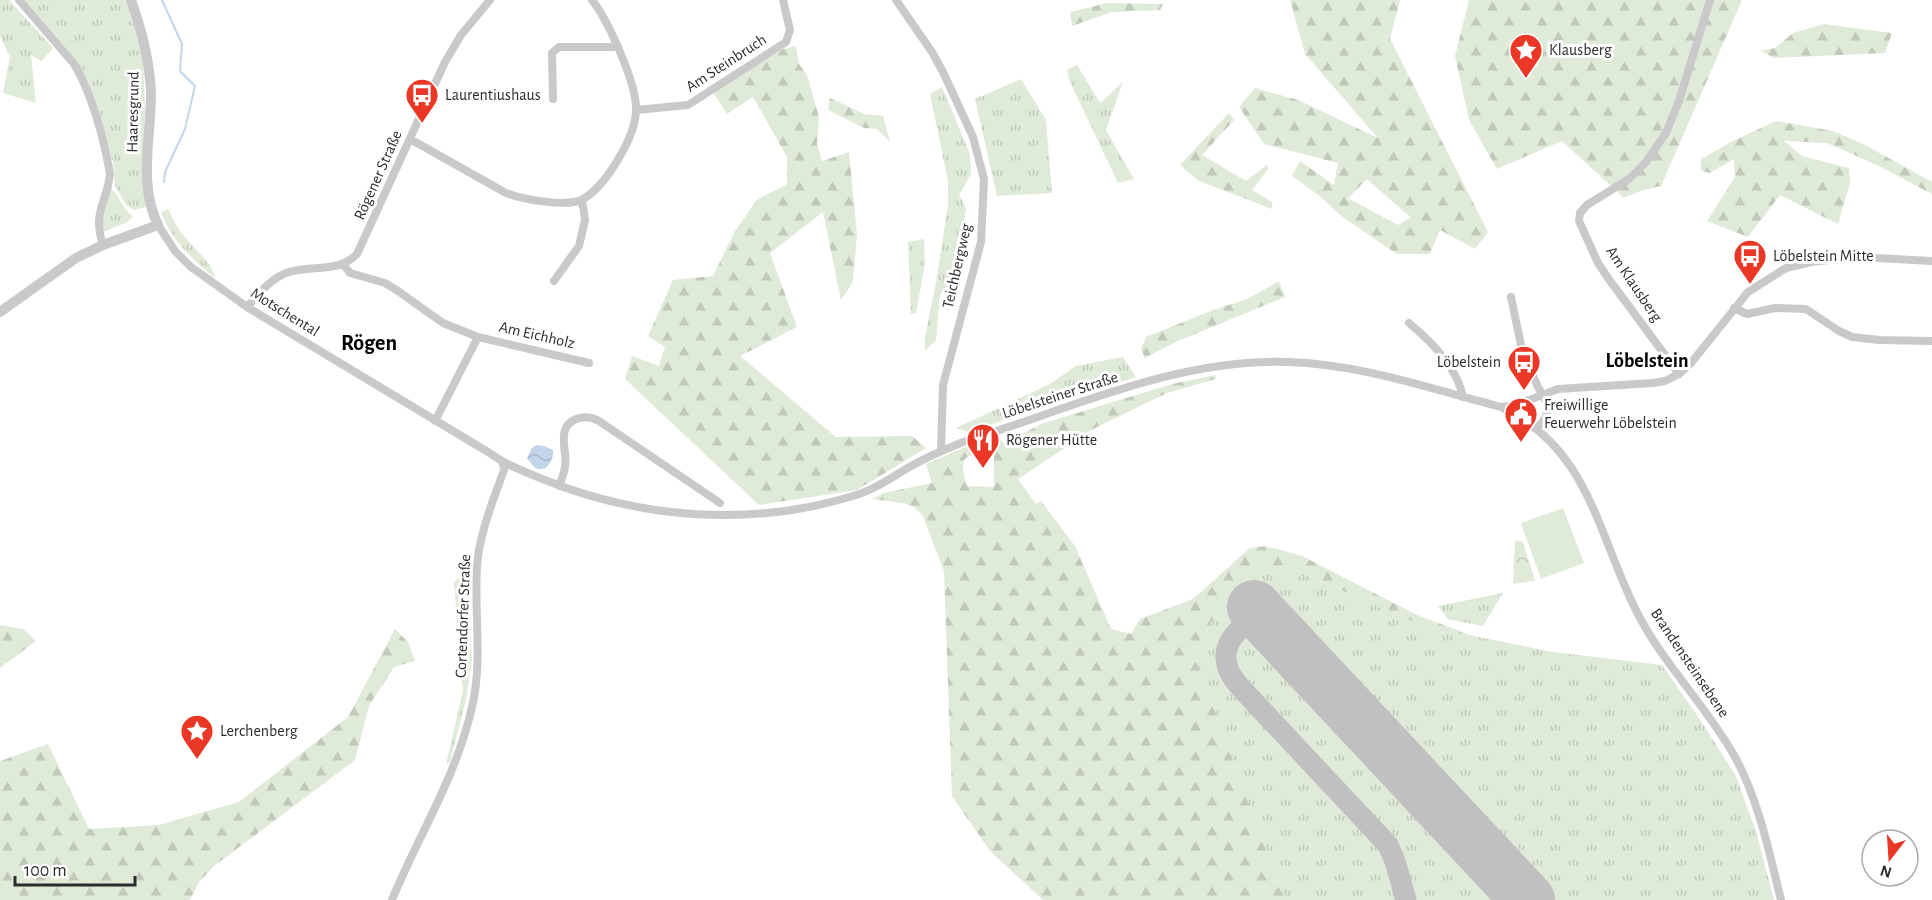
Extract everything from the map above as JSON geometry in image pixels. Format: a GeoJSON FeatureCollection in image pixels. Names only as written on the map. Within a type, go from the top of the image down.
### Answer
{"type":"FeatureCollection","features":[{"type":"Feature","properties":{"kind":"street"},"geometry":{"type":"LineString","coordinates":[[19,0],[66,53],[81,75],[110,174],[98,218],[103,245]]}},
{"type":"Feature","properties":{"kind":"street","name":"Haaresgrund"},"geometry":{"type":"LineString","coordinates":[[131,0],[146,48],[150,71],[147,176],[152,212],[158,225]]}},
{"type":"Feature","properties":{"kind":"street","name":"Rögener Straße"},"geometry":{"type":"LineString","coordinates":[[343,264],[361,249],[445,62],[461,35],[490,0]]}},
{"type":"Feature","properties":{"kind":"street"},"geometry":{"type":"LineString","coordinates":[[410,139],[506,194],[519,198],[567,202],[582,200],[601,181],[622,154],[634,124],[636,110],[635,96],[618,47],[608,24],[592,0]]}},
{"type":"Feature","properties":{"kind":"street","name":"Am Steinbruch"},"geometry":{"type":"LineString","coordinates":[[636,110],[688,105],[786,42],[790,30],[783,0]]}},
{"type":"Feature","properties":{"kind":"street","name":"Teichbergweg"},"geometry":{"type":"LineString","coordinates":[[896,0],[933,52],[943,72],[973,137],[984,179],[981,242],[943,386],[941,451]]}},
{"type":"Feature","properties":{"kind":"street","name":"Am Klausberg"},"geometry":{"type":"LineString","coordinates":[[1679,374],[1598,262],[1585,236],[1579,216],[1587,205],[1629,179],[1653,153],[1666,133],[1679,101],[1710,0]]}},
{"type":"Feature","properties":{"kind":"street"},"geometry":{"type":"LineString","coordinates":[[553,99],[552,53],[555,50],[559,47],[618,47]]}},
{"type":"Feature","properties":{"kind":"street"},"geometry":{"type":"LineString","coordinates":[[554,281],[579,246],[585,220],[582,200]]}},
{"type":"Feature","properties":{"kind":"street"},"geometry":{"type":"LineString","coordinates":[[0,312],[60,268],[103,245],[158,225]]}},
{"type":"Feature","properties":{"kind":"street","name":"Motschental"},"geometry":{"type":"LineString","coordinates":[[158,225],[175,251],[191,267],[247,307],[488,452],[504,464]]}},
{"type":"Feature","properties":{"kind":"street","name":"Löbelsteiner Straße"},"geometry":{"type":"LineString","coordinates":[[504,464],[559,486],[639,508],[688,514],[746,514],[821,505],[855,496],[877,487],[941,451],[1160,378],[1234,364],[1290,362],[1338,367],[1372,373],[1501,407],[1516,405],[1558,389],[1576,386],[1665,381],[1679,374],[1691,363],[1734,308],[1756,285],[1786,268],[1798,264],[1856,257],[1932,261]]}},
{"type":"Feature","properties":{"kind":"street"},"geometry":{"type":"LineString","coordinates":[[247,307],[271,281],[287,273],[343,264]]}},
{"type":"Feature","properties":{"kind":"street","name":"Am Eichholz"},"geometry":{"type":"LineString","coordinates":[[343,264],[350,273],[384,283],[398,291],[443,323],[478,337],[589,363]]}},
{"type":"Feature","properties":{"kind":"street"},"geometry":{"type":"LineString","coordinates":[[1511,297],[1522,350],[1548,405],[1547,413],[1537,429]]}},
{"type":"Feature","properties":{"kind":"street"},"geometry":{"type":"LineString","coordinates":[[1734,308],[1747,314],[1775,309],[1806,309],[1852,337],[1932,341]]}},
{"type":"Feature","properties":{"kind":"street"},"geometry":{"type":"LineString","coordinates":[[1409,323],[1434,345],[1459,381],[1463,397]]}},
{"type":"Feature","properties":{"kind":"street","name":"Am Eichholz"},"geometry":{"type":"LineString","coordinates":[[435,421],[478,337]]}},
{"type":"Feature","properties":{"kind":"street","name":"Brandensteinsebene"},"geometry":{"type":"LineString","coordinates":[[1501,407],[1537,429],[1560,451],[1586,490],[1634,606],[1653,641],[1706,713],[1744,776],[1762,823],[1781,900]]}},
{"type":"Feature","properties":{"kind":"street"},"geometry":{"type":"LineString","coordinates":[[559,486],[566,466],[563,442],[566,429],[574,420],[590,418],[720,503]]}},
{"type":"Feature","properties":{"kind":"street","name":"Cortendorfer Straße"},"geometry":{"type":"LineString","coordinates":[[392,900],[445,789],[472,707],[479,654],[477,566],[488,515],[504,464]]}},
{"type":"Feature","properties":{"kind":"green space"},"geometry":{"type":"Polygon","coordinates":[[[0,0],[9,0],[53,48],[42,61],[31,55],[36,103],[3,93],[10,57],[0,36],[0,0]]]}},
{"type":"Feature","properties":{"kind":"green space"},"geometry":{"type":"Polygon","coordinates":[[[22,0],[127,0],[143,58],[145,112],[142,173],[146,207],[134,210],[126,205],[115,186],[113,162],[83,73],[22,0]]]}},
{"type":"Feature","properties":{"kind":"green space"},"geometry":{"type":"Polygon","coordinates":[[[1290,0],[1400,0],[1390,39],[1488,232],[1475,249],[1440,230],[1430,254],[1397,254],[1341,216],[1321,197],[1292,176],[1300,161],[1334,185],[1338,163],[1264,144],[1239,107],[1255,88],[1298,100],[1378,138],[1305,54],[1290,0]],[[1367,179],[1348,198],[1398,225],[1410,217],[1367,179]]]}},
{"type":"Feature","properties":{"kind":"green space"},"geometry":{"type":"Polygon","coordinates":[[[1469,0],[1742,0],[1661,186],[1624,198],[1562,141],[1497,169],[1469,120],[1455,56],[1469,0]]]}},
{"type":"Feature","properties":{"kind":"green space"},"geometry":{"type":"Polygon","coordinates":[[[1107,3],[1163,4],[1160,10],[1112,12],[1072,26],[1070,12],[1107,3]]]}},
{"type":"Feature","properties":{"kind":"green space"},"geometry":{"type":"Polygon","coordinates":[[[1824,24],[1892,33],[1885,53],[1774,58],[1761,51],[1775,48],[1793,33],[1824,24]]]}},
{"type":"Feature","properties":{"kind":"green space"},"geometry":{"type":"Polygon","coordinates":[[[796,46],[799,64],[807,75],[819,117],[817,144],[822,161],[849,152],[857,234],[853,281],[841,300],[823,212],[770,253],[797,327],[740,356],[836,437],[912,436],[926,448],[857,490],[759,505],[625,379],[632,356],[659,366],[665,347],[648,336],[673,280],[713,276],[735,231],[757,200],[787,184],[787,157],[753,97],[727,114],[713,92],[783,49],[796,46]]]}},
{"type":"Feature","properties":{"kind":"green space"},"geometry":{"type":"Polygon","coordinates":[[[1077,65],[1100,103],[1123,82],[1106,130],[1134,179],[1118,183],[1070,82],[1067,70],[1077,65]]]}},
{"type":"Feature","properties":{"kind":"green space"},"geometry":{"type":"Polygon","coordinates":[[[1021,79],[1046,120],[1052,193],[997,196],[975,99],[1021,79]]]}},
{"type":"Feature","properties":{"kind":"green space"},"geometry":{"type":"Polygon","coordinates":[[[942,87],[970,154],[971,174],[959,195],[966,209],[955,278],[940,295],[936,341],[925,350],[925,336],[948,205],[948,181],[930,94],[942,87]]]}},
{"type":"Feature","properties":{"kind":"green space"},"geometry":{"type":"Polygon","coordinates":[[[830,98],[864,114],[883,116],[890,142],[877,129],[864,128],[828,110],[830,98]]]}},
{"type":"Feature","properties":{"kind":"green space"},"geometry":{"type":"Polygon","coordinates":[[[1229,113],[1234,120],[1202,155],[1246,181],[1267,165],[1268,169],[1252,190],[1272,202],[1272,209],[1199,181],[1180,165],[1229,113]]]}},
{"type":"Feature","properties":{"kind":"green space"},"geometry":{"type":"Polygon","coordinates":[[[1776,121],[1833,131],[1865,145],[1932,182],[1932,194],[1877,165],[1827,143],[1784,141],[1802,156],[1849,168],[1850,183],[1838,224],[1780,195],[1748,237],[1707,221],[1735,177],[1734,159],[1710,173],[1701,171],[1701,159],[1776,121]]]}},
{"type":"Feature","properties":{"kind":"green space"},"geometry":{"type":"Polygon","coordinates":[[[111,189],[133,216],[127,222],[103,232],[101,219],[111,189]]]}},
{"type":"Feature","properties":{"kind":"green space"},"geometry":{"type":"Polygon","coordinates":[[[168,209],[180,231],[210,266],[215,278],[190,256],[171,232],[161,212],[168,209]]]}},
{"type":"Feature","properties":{"kind":"green space"},"geometry":{"type":"Polygon","coordinates":[[[924,239],[925,264],[916,313],[911,314],[908,242],[924,239]]]}},
{"type":"Feature","properties":{"kind":"green space"},"geometry":{"type":"Polygon","coordinates":[[[1279,281],[1285,297],[1178,341],[1145,358],[1141,349],[1146,337],[1247,299],[1279,281]]]}},
{"type":"Feature","properties":{"kind":"green space"},"geometry":{"type":"Polygon","coordinates":[[[1123,357],[1136,377],[968,432],[956,428],[1050,384],[1076,366],[1123,357]]]}},
{"type":"Feature","properties":{"kind":"green space"},"geometry":{"type":"Polygon","coordinates":[[[1215,375],[1216,379],[1167,393],[1093,429],[1018,479],[1036,504],[1041,501],[1075,546],[1111,629],[1131,634],[1140,619],[1193,599],[1250,548],[1266,546],[1302,556],[1417,615],[1473,636],[1433,630],[1283,565],[1255,570],[1222,606],[1193,650],[1284,900],[1043,900],[990,851],[952,796],[944,571],[923,516],[914,507],[903,503],[872,499],[884,493],[932,483],[926,464],[968,446],[996,438],[1005,443],[1041,424],[1172,384],[1215,375]],[[990,453],[980,454],[965,460],[963,469],[967,486],[994,487],[994,456],[990,453]]]}},
{"type":"Feature","properties":{"kind":"green space"},"geometry":{"type":"Polygon","coordinates":[[[1563,508],[1584,563],[1541,579],[1521,523],[1563,508]]]}},
{"type":"Feature","properties":{"kind":"green space"},"geometry":{"type":"Polygon","coordinates":[[[1515,540],[1523,542],[1535,581],[1513,584],[1515,540]]]}},
{"type":"Feature","properties":{"kind":"green space"},"geometry":{"type":"Polygon","coordinates":[[[1283,565],[1433,630],[1553,652],[1662,665],[1736,776],[1756,831],[1774,900],[1284,900],[1193,650],[1222,606],[1255,570],[1283,565]]]}},
{"type":"Feature","properties":{"kind":"green space"},"geometry":{"type":"Polygon","coordinates":[[[466,573],[472,659],[466,699],[450,762],[446,764],[463,691],[454,582],[466,573]]]}},
{"type":"Feature","properties":{"kind":"green space"},"geometry":{"type":"Polygon","coordinates":[[[1503,593],[1483,626],[1448,619],[1438,606],[1503,593]]]}},
{"type":"Feature","properties":{"kind":"green space"},"geometry":{"type":"Polygon","coordinates":[[[0,625],[23,629],[36,641],[0,668],[0,625]]]}},
{"type":"Feature","properties":{"kind":"green space"},"geometry":{"type":"Polygon","coordinates":[[[395,629],[408,642],[415,661],[394,667],[369,706],[355,760],[214,866],[199,882],[190,900],[0,900],[0,761],[48,744],[89,829],[159,825],[239,802],[348,717],[395,629]]]}},
{"type":"Feature","properties":{"kind":"water"},"geometry":{"type":"Polygon","coordinates":[[[536,445],[553,450],[551,462],[546,468],[538,469],[527,459],[531,449],[536,445]]]}},
{"type":"Feature","properties":{"kind":"waterway"},"geometry":{"type":"LineString","coordinates":[[162,0],[182,44],[180,71],[195,86],[185,129],[165,172],[164,182]]}},
{"type":"Feature","properties":{"kind":"taxiway"},"geometry":{"type":"LineString","coordinates":[[1261,615],[1240,629],[1229,643],[1226,659],[1230,674],[1388,845],[1406,900]]}},
{"type":"Feature","properties":{"kind":"runway"},"geometry":{"type":"LineString","coordinates":[[1254,607],[1528,900]]}},
{"type":"Feature","properties":{"kind":"place","name":"Klausberg"},"geometry":{"type":"Point","coordinates":[1526,79]}},
{"type":"Feature","properties":{"kind":"place","name":"Laurentiushaus"},"geometry":{"type":"Point","coordinates":[422,124]}},
{"type":"Feature","properties":{"kind":"place","name":"Löbelstein Mitte"},"geometry":{"type":"Point","coordinates":[1750,285]}},
{"type":"Feature","properties":{"kind":"place","name":"Löbelstein"},"geometry":{"type":"Point","coordinates":[1524,391]}},
{"type":"Feature","properties":{"kind":"place","name":"Freiwillige Feuerwehr Löbelstein"},"geometry":{"type":"Point","coordinates":[1521,443]}},
{"type":"Feature","properties":{"kind":"place","name":"Rögener Hütte"},"geometry":{"type":"Point","coordinates":[983,469]}},
{"type":"Feature","properties":{"kind":"place","name":"Lerchenberg"},"geometry":{"type":"Point","coordinates":[197,760]}},
{"type":"Feature","properties":{"kind":"district","name":"Rögen"},"geometry":{"type":"Point","coordinates":[369,343]}},
{"type":"Feature","properties":{"kind":"district","name":"Löbelstein"},"geometry":{"type":"Point","coordinates":[1647,361]}}]}
